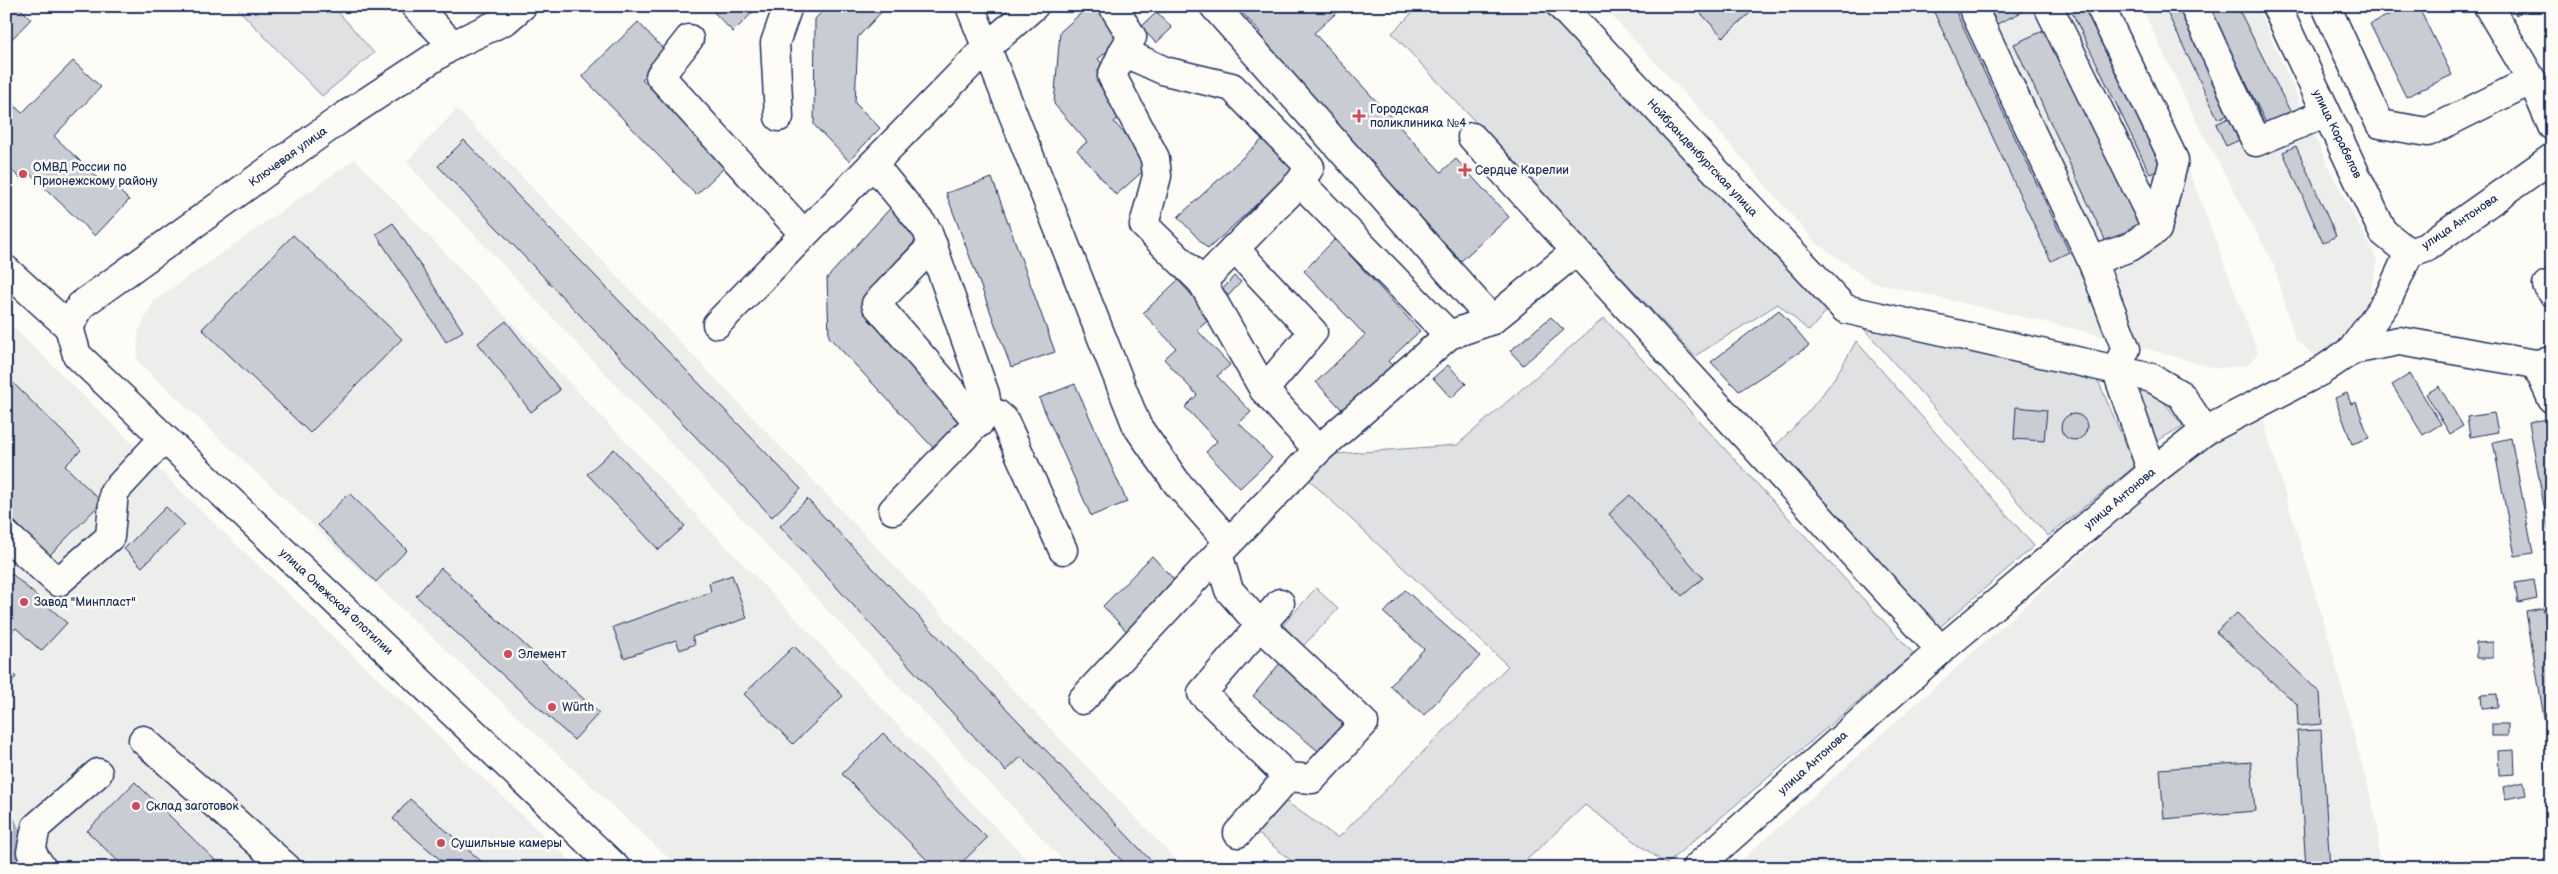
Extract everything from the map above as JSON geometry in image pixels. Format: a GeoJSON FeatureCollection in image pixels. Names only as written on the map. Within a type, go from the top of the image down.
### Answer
{"type":"FeatureCollection","features":[{"type":"Feature","properties":{"kind":"street"},"geometry":{"type":"LineString","coordinates":[[415,6],[453,45]]}},
{"type":"Feature","properties":{"kind":"street","name":"Ключевая улица"},"geometry":{"type":"LineString","coordinates":[[68,327],[81,305],[339,120],[453,45],[506,20],[522,6]]}},
{"type":"Feature","properties":{"kind":"street"},"geometry":{"type":"LineString","coordinates":[[779,117],[775,43],[788,6]]}},
{"type":"Feature","properties":{"kind":"street"},"geometry":{"type":"LineString","coordinates":[[970,6],[1137,426],[1223,548],[1229,590],[1260,625],[1314,666],[1364,723],[1312,779],[1288,777],[1202,693],[1260,625],[1280,603]]}},
{"type":"Feature","properties":{"kind":"street"},"geometry":{"type":"LineString","coordinates":[[717,324],[986,48],[1034,6]]}},
{"type":"Feature","properties":{"kind":"street"},"geometry":{"type":"LineString","coordinates":[[1113,6],[1132,37],[1112,76],[1155,158],[1157,176],[1144,225],[1202,282],[1264,390],[1318,450]]}},
{"type":"Feature","properties":{"kind":"street"},"geometry":{"type":"LineString","coordinates":[[1214,6],[1492,320]]}},
{"type":"Feature","properties":{"kind":"street","name":"Нойбранденбургская улица"},"geometry":{"type":"LineString","coordinates":[[1560,6],[1845,309],[2116,369]]}},
{"type":"Feature","properties":{"kind":"street"},"geometry":{"type":"LineString","coordinates":[[1972,6],[2092,261],[2126,349],[2116,369],[2152,472]]}},
{"type":"Feature","properties":{"kind":"street"},"geometry":{"type":"LineString","coordinates":[[2048,6],[2156,229]]}},
{"type":"Feature","properties":{"kind":"street"},"geometry":{"type":"LineString","coordinates":[[2092,261],[2130,247],[2156,229],[2174,160],[2100,6]]}},
{"type":"Feature","properties":{"kind":"street"},"geometry":{"type":"LineString","coordinates":[[2194,6],[2256,142],[2326,113]]}},
{"type":"Feature","properties":{"kind":"street","name":"улица Корабелов"},"geometry":{"type":"LineString","coordinates":[[2276,6],[2383,232],[2410,253]]}},
{"type":"Feature","properties":{"kind":"street"},"geometry":{"type":"LineString","coordinates":[[2326,6],[2380,124],[2428,132],[2532,80]]}},
{"type":"Feature","properties":{"kind":"street"},"geometry":{"type":"LineString","coordinates":[[2488,6],[2532,80],[2552,126]]}},
{"type":"Feature","properties":{"kind":"street"},"geometry":{"type":"LineString","coordinates":[[689,39],[660,76],[804,234]]}},
{"type":"Feature","properties":{"kind":"street"},"geometry":{"type":"LineString","coordinates":[[1123,52],[1165,71],[1232,87],[1310,167],[1300,182],[1202,282]]}},
{"type":"Feature","properties":{"kind":"street"},"geometry":{"type":"LineString","coordinates":[[1472,137],[1940,650]]}},
{"type":"Feature","properties":{"kind":"street","name":"улица Антонова"},"geometry":{"type":"LineString","coordinates":[[1696,868],[1940,650],[2152,472],[2205,431],[2321,371],[2352,350],[2387,301],[2410,253],[2426,247],[2552,158]]}},
{"type":"Feature","properties":{"kind":"street"},"geometry":{"type":"LineString","coordinates":[[873,164],[927,230],[985,394],[984,417]]}},
{"type":"Feature","properties":{"kind":"street"},"geometry":{"type":"LineString","coordinates":[[1300,182],[1448,335]]}},
{"type":"Feature","properties":{"kind":"street"},"geometry":{"type":"LineString","coordinates":[[933,245],[876,304],[984,417]]}},
{"type":"Feature","properties":{"kind":"street"},"geometry":{"type":"LineString","coordinates":[[1234,248],[1313,332],[1264,390]]}},
{"type":"Feature","properties":{"kind":"street"},"geometry":{"type":"LineString","coordinates":[[1082,700],[1223,548],[1318,450],[1448,335],[1492,320],[1576,251]]}},
{"type":"Feature","properties":{"kind":"street"},"geometry":{"type":"LineString","coordinates":[[6,270],[68,327]]}},
{"type":"Feature","properties":{"kind":"street","name":"улица Онежской Флотилии"},"geometry":{"type":"LineString","coordinates":[[68,327],[77,354],[163,439],[616,868]]}},
{"type":"Feature","properties":{"kind":"street"},"geometry":{"type":"LineString","coordinates":[[2352,350],[2399,342],[2544,363],[2552,399]]}},
{"type":"Feature","properties":{"kind":"street"},"geometry":{"type":"LineString","coordinates":[[2116,369],[2152,378],[2180,395],[2205,431]]}},
{"type":"Feature","properties":{"kind":"street"},"geometry":{"type":"LineString","coordinates":[[893,510],[984,417],[997,414],[1004,420],[1063,550]]}},
{"type":"Feature","properties":{"kind":"street"},"geometry":{"type":"LineString","coordinates":[[6,536],[58,582],[110,538],[114,492],[163,439]]}},
{"type":"Feature","properties":{"kind":"street"},"geometry":{"type":"LineString","coordinates":[[143,740],[287,868]]}},
{"type":"Feature","properties":{"kind":"street"},"geometry":{"type":"LineString","coordinates":[[42,868],[31,852],[36,827],[98,773]]}},
{"type":"Feature","properties":{"kind":"street"},"geometry":{"type":"LineString","coordinates":[[1238,833],[1288,777]]}},
{"type":"Feature","properties":{"kind":"shaded area"},"geometry":{"type":"Polygon","coordinates":[[[235,6],[333,6],[374,53],[322,96],[235,6]]]}},
{"type":"Feature","properties":{"kind":"shaded area"},"geometry":{"type":"Polygon","coordinates":[[[1419,6],[1540,6],[1829,308],[1809,331],[1778,304],[1695,356],[1392,33],[1419,6]]]}},
{"type":"Feature","properties":{"kind":"shaded area"},"geometry":{"type":"Polygon","coordinates":[[[1602,6],[2110,6],[2194,184],[2258,353],[2247,366],[2215,368],[2083,331],[1872,282],[1815,242],[1701,111],[1602,6]]]}},
{"type":"Feature","properties":{"kind":"shaded area"},"geometry":{"type":"Polygon","coordinates":[[[2141,6],[2257,6],[2330,170],[2377,259],[2370,296],[2356,326],[2335,348],[2318,359],[2295,339],[2274,265],[2195,119],[2141,6]]]}},
{"type":"Feature","properties":{"kind":"shaded area"},"geometry":{"type":"Polygon","coordinates":[[[457,109],[1184,868],[1070,868],[406,162],[457,109]]]}},
{"type":"Feature","properties":{"kind":"shaded area"},"geometry":{"type":"Polygon","coordinates":[[[355,159],[1035,868],[679,868],[137,361],[138,332],[154,301],[355,159]]]}},
{"type":"Feature","properties":{"kind":"shaded area"},"geometry":{"type":"Polygon","coordinates":[[[1604,318],[1914,654],[1666,864],[1585,805],[1518,868],[1300,868],[1255,831],[1281,798],[1338,838],[1508,666],[1304,475],[1321,455],[1457,445],[1604,318]]]}},
{"type":"Feature","properties":{"kind":"shaded area"},"geometry":{"type":"Polygon","coordinates":[[[6,320],[223,532],[578,868],[35,868],[6,800],[6,320]]]}},
{"type":"Feature","properties":{"kind":"shaded area"},"geometry":{"type":"Polygon","coordinates":[[[1864,329],[1959,344],[2094,371],[2135,466],[2048,536],[1864,329]]]}},
{"type":"Feature","properties":{"kind":"shaded area"},"geometry":{"type":"Polygon","coordinates":[[[1856,341],[2034,546],[1934,632],[1773,448],[1798,423],[1829,386],[1856,341]]]}},
{"type":"Feature","properties":{"kind":"shaded area"},"geometry":{"type":"Polygon","coordinates":[[[2135,388],[2156,392],[2183,426],[2150,445],[2135,388]]]}},
{"type":"Feature","properties":{"kind":"shaded area"},"geometry":{"type":"Polygon","coordinates":[[[2262,417],[2330,643],[2378,826],[2379,868],[1733,868],[2195,453],[2262,417]]]}},
{"type":"Feature","properties":{"kind":"shaded area"},"geometry":{"type":"Polygon","coordinates":[[[1316,588],[1338,609],[1303,646],[1283,625],[1316,588]]]}},
{"type":"Feature","properties":{"kind":"shaded area"},"geometry":{"type":"Polygon","coordinates":[[[6,800],[35,868],[6,868],[6,800]]]}},
{"type":"Feature","properties":{"kind":"building"},"geometry":{"type":"Polygon","coordinates":[[[6,6],[18,6],[31,19],[6,45],[6,6]]]}},
{"type":"Feature","properties":{"kind":"building"},"geometry":{"type":"Polygon","coordinates":[[[708,6],[759,6],[733,32],[708,6]]]}},
{"type":"Feature","properties":{"kind":"building"},"geometry":{"type":"Polygon","coordinates":[[[827,6],[887,6],[858,37],[855,103],[880,128],[849,161],[814,125],[815,19],[827,6]]]}},
{"type":"Feature","properties":{"kind":"building"},"geometry":{"type":"Polygon","coordinates":[[[1089,6],[1100,6],[1126,35],[1098,59],[1108,71],[1096,81],[1124,113],[1114,122],[1151,164],[1116,195],[1077,150],[1087,142],[1054,104],[1060,32],[1089,6]]]}},
{"type":"Feature","properties":{"kind":"building","name":"Городская поликлиника №4"},"geometry":{"type":"Polygon","coordinates":[[[1236,6],[1285,6],[1287,8],[1289,6],[1344,6],[1314,33],[1441,172],[1456,159],[1509,217],[1461,261],[1255,37],[1260,32],[1236,6]]]}},
{"type":"Feature","properties":{"kind":"building"},"geometry":{"type":"Polygon","coordinates":[[[1694,6],[1758,6],[1723,37],[1694,6]]]}},
{"type":"Feature","properties":{"kind":"building"},"geometry":{"type":"Polygon","coordinates":[[[1931,6],[1953,6],[2069,252],[2051,261],[1931,6]]]}},
{"type":"Feature","properties":{"kind":"building"},"geometry":{"type":"Polygon","coordinates":[[[1989,6],[2029,6],[2030,8],[1997,24],[1989,6]]]}},
{"type":"Feature","properties":{"kind":"building"},"geometry":{"type":"Polygon","coordinates":[[[2069,6],[2090,6],[2167,166],[2150,174],[2069,6]]]}},
{"type":"Feature","properties":{"kind":"building"},"geometry":{"type":"Polygon","coordinates":[[[2164,6],[2184,6],[2234,111],[2218,119],[2164,6]]]}},
{"type":"Feature","properties":{"kind":"building"},"geometry":{"type":"Polygon","coordinates":[[[2208,6],[2237,6],[2294,119],[2270,131],[2208,6]]]}},
{"type":"Feature","properties":{"kind":"building"},"geometry":{"type":"Polygon","coordinates":[[[2407,6],[2418,6],[2452,75],[2406,97],[2370,24],[2407,6]]]}},
{"type":"Feature","properties":{"kind":"building"},"geometry":{"type":"Polygon","coordinates":[[[2510,6],[2530,6],[2516,15],[2510,6]]]}},
{"type":"Feature","properties":{"kind":"building"},"geometry":{"type":"Polygon","coordinates":[[[1157,12],[1172,28],[1156,43],[1141,27],[1157,12]]]}},
{"type":"Feature","properties":{"kind":"building"},"geometry":{"type":"Polygon","coordinates":[[[638,22],[668,54],[642,79],[726,166],[696,195],[582,76],[638,22]]]}},
{"type":"Feature","properties":{"kind":"building"},"geometry":{"type":"Polygon","coordinates":[[[2049,28],[2142,228],[2107,244],[2014,44],[2049,28]]]}},
{"type":"Feature","properties":{"kind":"building"},"geometry":{"type":"Polygon","coordinates":[[[73,61],[101,87],[54,136],[105,185],[109,181],[129,200],[95,236],[26,170],[20,178],[6,165],[6,98],[22,113],[73,61]]]}},
{"type":"Feature","properties":{"kind":"building"},"geometry":{"type":"Polygon","coordinates":[[[2231,117],[2242,139],[2226,146],[2216,124],[2231,117]]]}},
{"type":"Feature","properties":{"kind":"building"},"geometry":{"type":"Polygon","coordinates":[[[1266,136],[1296,168],[1208,249],[1178,217],[1266,136]]]}},
{"type":"Feature","properties":{"kind":"building"},"geometry":{"type":"Polygon","coordinates":[[[464,140],[801,489],[772,517],[438,166],[464,140]]]}},
{"type":"Feature","properties":{"kind":"building"},"geometry":{"type":"Polygon","coordinates":[[[2296,146],[2336,236],[2323,243],[2283,152],[2296,146]]]}},
{"type":"Feature","properties":{"kind":"building"},"geometry":{"type":"Polygon","coordinates":[[[992,178],[1055,352],[1011,367],[946,193],[992,178]]]}},
{"type":"Feature","properties":{"kind":"building"},"geometry":{"type":"Polygon","coordinates":[[[894,204],[921,235],[868,292],[869,320],[971,423],[939,454],[829,337],[827,278],[894,204]]]}},
{"type":"Feature","properties":{"kind":"building"},"geometry":{"type":"Polygon","coordinates":[[[393,223],[463,331],[446,342],[376,234],[393,223]]]}},
{"type":"Feature","properties":{"kind":"building"},"geometry":{"type":"Polygon","coordinates":[[[293,235],[402,339],[310,433],[202,329],[293,235]]]}},
{"type":"Feature","properties":{"kind":"building"},"geometry":{"type":"Polygon","coordinates":[[[1335,239],[1420,331],[1388,361],[1394,367],[1345,413],[1316,382],[1365,335],[1304,271],[1335,239]]]}},
{"type":"Feature","properties":{"kind":"building"},"geometry":{"type":"Polygon","coordinates":[[[1234,276],[1241,282],[1228,296],[1223,289],[1234,276]]]}},
{"type":"Feature","properties":{"kind":"building"},"geometry":{"type":"Polygon","coordinates":[[[1178,280],[1212,317],[1197,330],[1230,365],[1217,376],[1251,412],[1239,423],[1272,458],[1240,488],[1206,452],[1217,441],[1185,407],[1197,395],[1164,359],[1176,348],[1143,313],[1178,280]]]}},
{"type":"Feature","properties":{"kind":"building"},"geometry":{"type":"Polygon","coordinates":[[[1779,310],[1809,346],[1739,391],[1711,362],[1779,310]]]}},
{"type":"Feature","properties":{"kind":"building"},"geometry":{"type":"Polygon","coordinates":[[[1551,317],[1564,330],[1523,365],[1510,351],[1551,317]]]}},
{"type":"Feature","properties":{"kind":"building"},"geometry":{"type":"Polygon","coordinates":[[[506,321],[560,390],[531,412],[478,343],[506,321]]]}},
{"type":"Feature","properties":{"kind":"building"},"geometry":{"type":"Polygon","coordinates":[[[1448,365],[1466,384],[1451,398],[1433,378],[1448,365]]]}},
{"type":"Feature","properties":{"kind":"building"},"geometry":{"type":"Polygon","coordinates":[[[2410,374],[2441,424],[2423,435],[2392,385],[2410,374]]]}},
{"type":"Feature","properties":{"kind":"building"},"geometry":{"type":"Polygon","coordinates":[[[6,376],[81,450],[65,466],[102,502],[49,556],[6,513],[6,376]]]}},
{"type":"Feature","properties":{"kind":"building"},"geometry":{"type":"Polygon","coordinates":[[[1075,384],[1127,502],[1091,516],[1039,398],[1075,384]]]}},
{"type":"Feature","properties":{"kind":"building"},"geometry":{"type":"Polygon","coordinates":[[[2439,386],[2463,426],[2450,434],[2426,394],[2439,386]]]}},
{"type":"Feature","properties":{"kind":"building"},"geometry":{"type":"Polygon","coordinates":[[[2347,393],[2351,404],[2356,402],[2369,438],[2352,444],[2335,398],[2347,393]]]}},
{"type":"Feature","properties":{"kind":"building"},"geometry":{"type":"Polygon","coordinates":[[[2016,407],[2047,410],[2044,441],[2014,439],[2016,407]]]}},
{"type":"Feature","properties":{"kind":"building"},"geometry":{"type":"Polygon","coordinates":[[[2494,413],[2498,432],[2470,437],[2467,417],[2494,413]]]}},
{"type":"Feature","properties":{"kind":"building"},"geometry":{"type":"Polygon","coordinates":[[[2074,414],[2083,418],[2087,427],[2083,436],[2074,440],[2065,436],[2061,427],[2065,418],[2074,414]]]}},
{"type":"Feature","properties":{"kind":"building"},"geometry":{"type":"Polygon","coordinates":[[[2548,419],[2552,437],[2552,551],[2529,422],[2548,419]]]}},
{"type":"Feature","properties":{"kind":"building"},"geometry":{"type":"Polygon","coordinates":[[[2511,438],[2533,553],[2515,556],[2493,442],[2511,438]]]}},
{"type":"Feature","properties":{"kind":"building"},"geometry":{"type":"Polygon","coordinates":[[[614,449],[685,526],[659,550],[587,474],[614,449]]]}},
{"type":"Feature","properties":{"kind":"building"},"geometry":{"type":"Polygon","coordinates":[[[349,493],[407,550],[376,582],[318,525],[349,493]]]}},
{"type":"Feature","properties":{"kind":"building"},"geometry":{"type":"Polygon","coordinates":[[[1630,495],[1703,578],[1682,596],[1609,514],[1630,495]]]}},
{"type":"Feature","properties":{"kind":"building"},"geometry":{"type":"Polygon","coordinates":[[[807,499],[1158,868],[1129,868],[1021,757],[1006,771],[780,526],[807,499]]]}},
{"type":"Feature","properties":{"kind":"building"},"geometry":{"type":"Polygon","coordinates":[[[166,507],[185,525],[142,567],[124,549],[166,507]]]}},
{"type":"Feature","properties":{"kind":"building"},"geometry":{"type":"Polygon","coordinates":[[[1152,556],[1178,584],[1130,635],[1103,606],[1152,556]]]}},
{"type":"Feature","properties":{"kind":"building","name":"Элемент"},"geometry":{"type":"Polygon","coordinates":[[[441,568],[599,713],[574,740],[416,596],[441,568]]]}},
{"type":"Feature","properties":{"kind":"building","name":"Завод \"Минпласт\""},"geometry":{"type":"Polygon","coordinates":[[[12,574],[67,623],[41,651],[16,628],[6,638],[6,580],[12,574]]]}},
{"type":"Feature","properties":{"kind":"building"},"geometry":{"type":"Polygon","coordinates":[[[732,575],[747,618],[692,637],[695,644],[680,650],[676,640],[624,658],[613,627],[711,592],[709,583],[732,575]]]}},
{"type":"Feature","properties":{"kind":"building"},"geometry":{"type":"Polygon","coordinates":[[[2534,580],[2537,599],[2518,603],[2515,583],[2534,580]]]}},
{"type":"Feature","properties":{"kind":"building"},"geometry":{"type":"Polygon","coordinates":[[[1405,590],[1480,656],[1424,715],[1390,686],[1424,649],[1384,613],[1405,590]]]}},
{"type":"Feature","properties":{"kind":"building"},"geometry":{"type":"Polygon","coordinates":[[[2543,608],[2552,658],[2552,765],[2526,611],[2543,608]]]}},
{"type":"Feature","properties":{"kind":"building"},"geometry":{"type":"Polygon","coordinates":[[[2237,613],[2320,693],[2322,724],[2298,726],[2297,704],[2216,632],[2237,613]]]}},
{"type":"Feature","properties":{"kind":"building"},"geometry":{"type":"Polygon","coordinates":[[[2493,642],[2493,658],[2476,658],[2476,643],[2493,642]]]}},
{"type":"Feature","properties":{"kind":"building"},"geometry":{"type":"Polygon","coordinates":[[[794,646],[843,696],[793,744],[744,694],[794,646]]]}},
{"type":"Feature","properties":{"kind":"building"},"geometry":{"type":"Polygon","coordinates":[[[1280,663],[1346,720],[1318,751],[1253,696],[1280,663]]]}},
{"type":"Feature","properties":{"kind":"building"},"geometry":{"type":"Polygon","coordinates":[[[6,668],[16,677],[6,688],[6,668]]]}},
{"type":"Feature","properties":{"kind":"building"},"geometry":{"type":"Polygon","coordinates":[[[2497,694],[2498,707],[2482,708],[2481,695],[2497,694]]]}},
{"type":"Feature","properties":{"kind":"building"},"geometry":{"type":"Polygon","coordinates":[[[2492,724],[2508,724],[2508,736],[2492,736],[2492,724]]]}},
{"type":"Feature","properties":{"kind":"building"},"geometry":{"type":"Polygon","coordinates":[[[2321,730],[2330,868],[2306,868],[2297,731],[2321,730]]]}},
{"type":"Feature","properties":{"kind":"building"},"geometry":{"type":"Polygon","coordinates":[[[883,733],[987,838],[956,868],[935,868],[842,774],[883,733]]]}},
{"type":"Feature","properties":{"kind":"building"},"geometry":{"type":"Polygon","coordinates":[[[2514,750],[2515,774],[2499,775],[2498,751],[2514,750]]]}},
{"type":"Feature","properties":{"kind":"building"},"geometry":{"type":"Polygon","coordinates":[[[2251,762],[2255,811],[2164,819],[2160,769],[2251,762]]]}},
{"type":"Feature","properties":{"kind":"building","name":"Склад заготовок"},"geometry":{"type":"Polygon","coordinates":[[[135,782],[223,868],[125,868],[87,831],[135,782]]]}},
{"type":"Feature","properties":{"kind":"building"},"geometry":{"type":"Polygon","coordinates":[[[2524,782],[2526,795],[2505,799],[2503,787],[2524,782]]]}},
{"type":"Feature","properties":{"kind":"building","name":"Сушильные камеры"},"geometry":{"type":"Polygon","coordinates":[[[410,799],[489,868],[450,868],[393,819],[410,799]]]}},
{"type":"Feature","properties":{"kind":"place","name":"Городская поликлиника №4"},"geometry":{"type":"Point","coordinates":[1359,116]}},
{"type":"Feature","properties":{"kind":"place","name":"Сердце Карелии"},"geometry":{"type":"Point","coordinates":[1465,170]}},
{"type":"Feature","properties":{"kind":"place","name":"ОМВД России по Прионежскому району"},"geometry":{"type":"Point","coordinates":[23,174]}},
{"type":"Feature","properties":{"kind":"place","name":"Завод \"Минпласт\""},"geometry":{"type":"Point","coordinates":[24,602]}},
{"type":"Feature","properties":{"kind":"place","name":"Элемент"},"geometry":{"type":"Point","coordinates":[508,654]}},
{"type":"Feature","properties":{"kind":"place","name":"Würth"},"geometry":{"type":"Point","coordinates":[552,707]}},
{"type":"Feature","properties":{"kind":"place","name":"Склад заготовок"},"geometry":{"type":"Point","coordinates":[136,806]}},
{"type":"Feature","properties":{"kind":"place","name":"Сушильные камеры"},"geometry":{"type":"Point","coordinates":[441,843]}}]}
